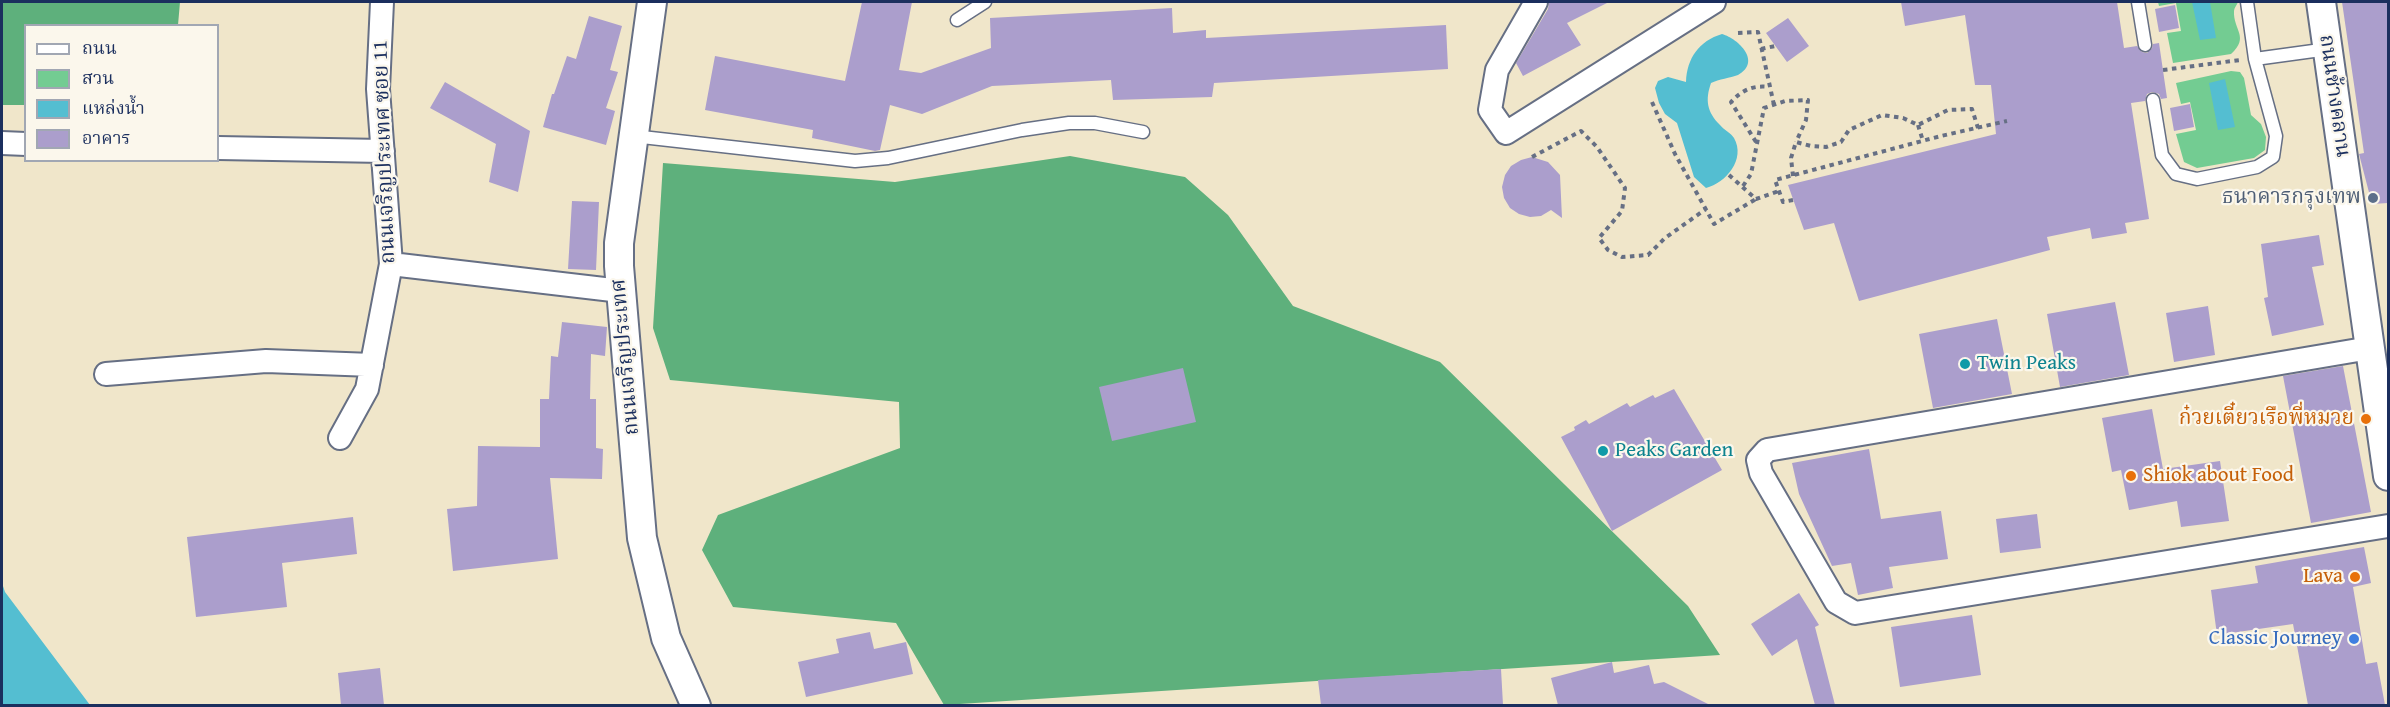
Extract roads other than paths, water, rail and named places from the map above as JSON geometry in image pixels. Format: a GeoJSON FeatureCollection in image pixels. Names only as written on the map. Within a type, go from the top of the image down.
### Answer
{"type":"FeatureCollection","features":[{"type":"Feature","properties":{"kind":"street","name":"ถนนเจริญประเทศ ซอย 11"},"geometry":{"type":"LineString","coordinates":[[340,438],[367,389],[391,264],[378,89],[382,2]]}},
{"type":"Feature","properties":{"kind":"street","name":"ถนนเจริญประเทศ"},"geometry":{"type":"LineString","coordinates":[[652,2],[619,243],[621,291],[642,538],[666,638],[696,705]]}},
{"type":"Feature","properties":{"kind":"street"},"geometry":{"type":"LineString","coordinates":[[1536,2],[1497,70],[1490,110],[1506,133],[1714,2]]}},
{"type":"Feature","properties":{"kind":"street","name":"ถนนช้างคลาน"},"geometry":{"type":"LineString","coordinates":[[2321,2],[2388,476]]}},
{"type":"Feature","properties":{"kind":"street"},"geometry":{"type":"LineString","coordinates":[[2,143],[24,144]]}},
{"type":"Feature","properties":{"kind":"street"},"geometry":{"type":"LineString","coordinates":[[219,148],[383,151]]}},
{"type":"Feature","properties":{"kind":"street"},"geometry":{"type":"LineString","coordinates":[[391,264],[621,291]]}},
{"type":"Feature","properties":{"kind":"street"},"geometry":{"type":"LineString","coordinates":[[2370,348],[1767,450],[1758,460],[1761,473],[1836,602],[1855,613],[2388,526]]}},
{"type":"Feature","properties":{"kind":"street"},"geometry":{"type":"LineString","coordinates":[[106,375],[266,361],[372,365]]}},
{"type":"Feature","properties":{"kind":"lane"},"geometry":{"type":"LineString","coordinates":[[957,20],[985,2]]}},
{"type":"Feature","properties":{"kind":"lane"},"geometry":{"type":"LineString","coordinates":[[2138,2],[2145,45]]}},
{"type":"Feature","properties":{"kind":"lane"},"geometry":{"type":"LineString","coordinates":[[2153,100],[2162,155],[2176,174],[2197,179],[2257,167],[2273,157],[2277,136],[2254,58],[2247,2]]}},
{"type":"Feature","properties":{"kind":"lane"},"geometry":{"type":"LineString","coordinates":[[2254,58],[2328,49]]}},
{"type":"Feature","properties":{"kind":"lane"},"geometry":{"type":"LineString","coordinates":[[633,136],[855,160],[888,158],[1022,130],[1069,123],[1095,123],[1143,132]]}},
{"type":"Feature","properties":{"kind":"water"},"geometry":{"type":"Polygon","coordinates":[[[2192,2],[2210,2],[2216,38],[2200,40],[2192,2]]]}},
{"type":"Feature","properties":{"kind":"water"},"geometry":{"type":"Polygon","coordinates":[[[1722,34],[1741,46],[1748,58],[1748,64],[1745,70],[1738,75],[1711,83],[1708,106],[1716,120],[1734,138],[1738,154],[1727,176],[1706,188],[1694,177],[1677,123],[1665,114],[1655,88],[1658,81],[1668,77],[1686,82],[1689,65],[1696,52],[1707,41],[1722,34]]]}},
{"type":"Feature","properties":{"kind":"water"},"geometry":{"type":"Polygon","coordinates":[[[2225,79],[2235,127],[2218,130],[2209,83],[2225,79]]]}},
{"type":"Feature","properties":{"kind":"water"},"geometry":{"type":"Polygon","coordinates":[[[2,583],[5,592],[90,705],[2,705],[2,583]]]}},
{"type":"Feature","properties":{"kind":"place","name":"ธนาคารกรุงเทพ"},"geometry":{"type":"Point","coordinates":[2373,198]}},
{"type":"Feature","properties":{"kind":"place","name":"Twin Peaks"},"geometry":{"type":"Point","coordinates":[1965,364]}},
{"type":"Feature","properties":{"kind":"place","name":"ก๋วยเตี๋ยวเรือพี่หมวย"},"geometry":{"type":"Point","coordinates":[2366,419]}},
{"type":"Feature","properties":{"kind":"place","name":"Peaks Garden"},"geometry":{"type":"Point","coordinates":[1603,451]}},
{"type":"Feature","properties":{"kind":"place","name":"Shiok about Food"},"geometry":{"type":"Point","coordinates":[2131,476]}},
{"type":"Feature","properties":{"kind":"place","name":"Lava"},"geometry":{"type":"Point","coordinates":[2355,577]}},
{"type":"Feature","properties":{"kind":"place","name":"Classic Journey"},"geometry":{"type":"Point","coordinates":[2354,639]}}]}
